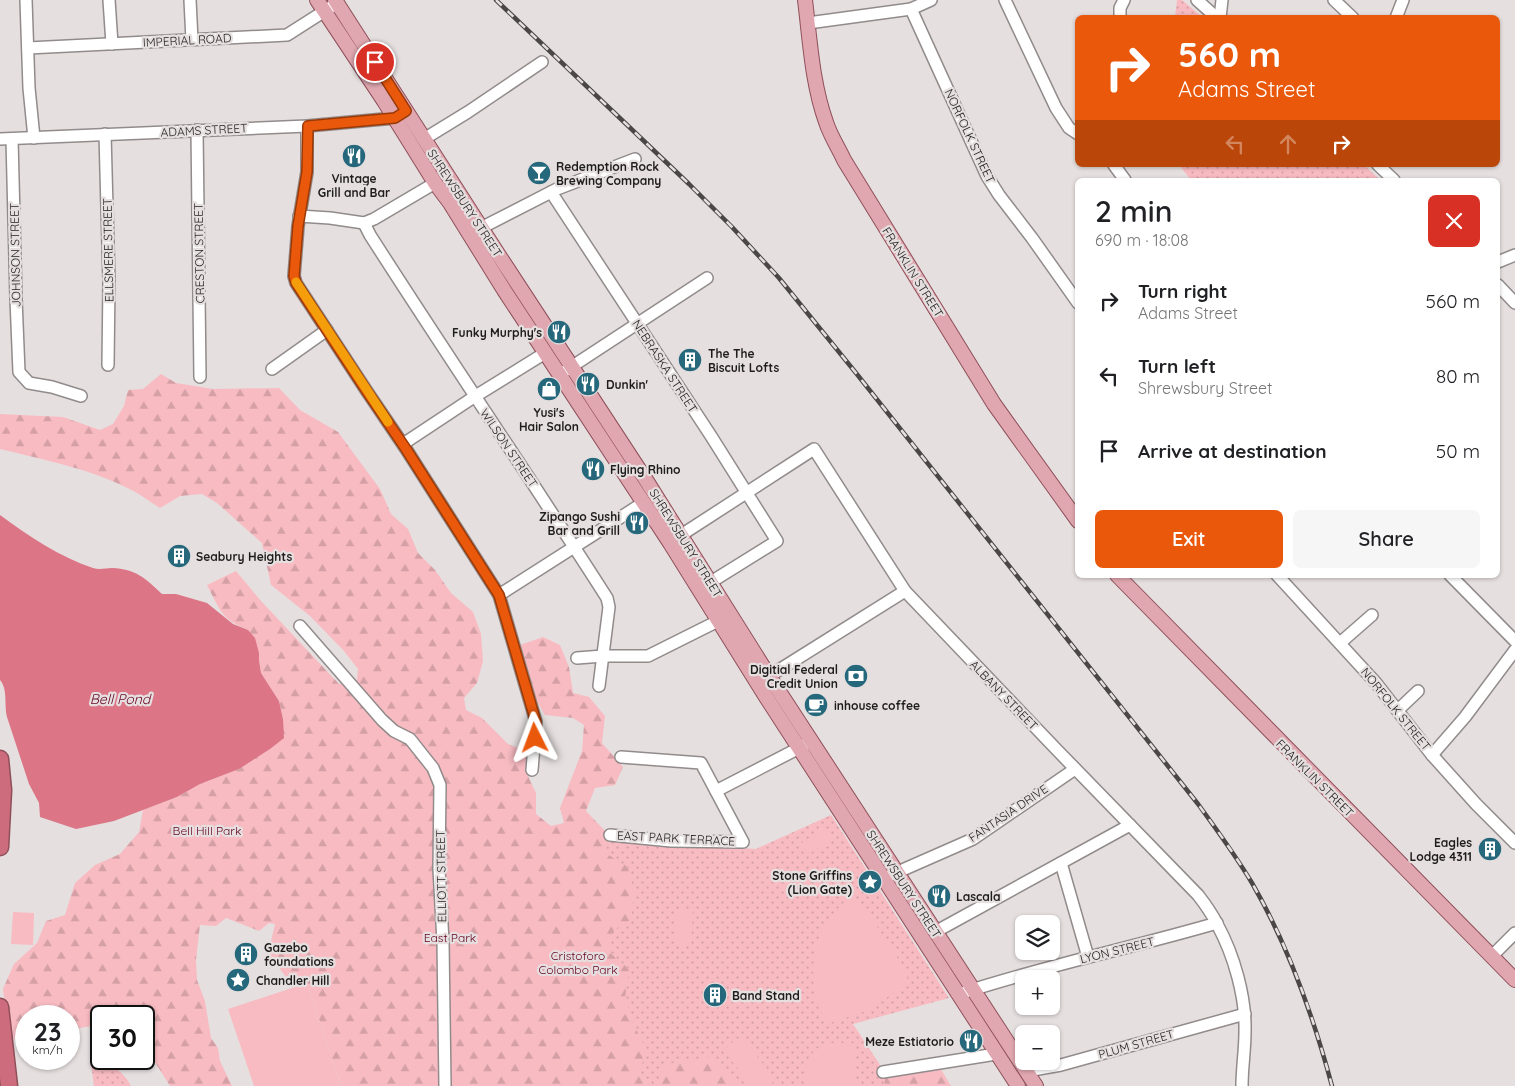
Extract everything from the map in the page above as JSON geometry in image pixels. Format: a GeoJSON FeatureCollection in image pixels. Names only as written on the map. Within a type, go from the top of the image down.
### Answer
{"type":"FeatureCollection","features":[{"type":"Feature","properties":{"kind":"highway"},"geometry":{"type":"LineString","coordinates":[[0,759],[0,847]]}},
{"type":"Feature","properties":{"kind":"highway"},"geometry":{"type":"LineString","coordinates":[[0,1008],[9,1086]]}},
{"type":"Feature","properties":{"kind":"main road","name":"FRANKLIN STREET"},"geometry":{"type":"LineString","coordinates":[[805,0],[814,75],[819,98],[826,123],[840,152],[994,404],[1075,517]]}},
{"type":"Feature","properties":{"kind":"main road","name":"SHREWSBURY STREET"},"geometry":{"type":"LineString","coordinates":[[336,2],[400,115],[435,183],[475,231],[566,370],[675,539],[718,621],[812,741],[890,876],[918,934],[1018,1086]]}},
{"type":"Feature","properties":{"kind":"main road","name":"SHREWSBURY STREET"},"geometry":{"type":"LineString","coordinates":[[321,5],[400,115],[424,139],[545,353],[566,370],[644,503],[711,582],[799,749],[890,876],[935,932],[1036,1086]]}},
{"type":"Feature","properties":{"kind":"main road","name":"FRANKLIN STREET"},"geometry":{"type":"LineString","coordinates":[[1120,578],[1515,980]]}},
{"type":"Feature","properties":{"kind":"street"},"geometry":{"type":"LineString","coordinates":[[26,0],[34,138]]}},
{"type":"Feature","properties":{"kind":"street"},"geometry":{"type":"LineString","coordinates":[[109,0],[112,44]]}},
{"type":"Feature","properties":{"kind":"street"},"geometry":{"type":"LineString","coordinates":[[190,0],[192,40]]}},
{"type":"Feature","properties":{"kind":"street"},"geometry":{"type":"LineString","coordinates":[[808,23],[911,10],[931,0]]}},
{"type":"Feature","properties":{"kind":"street"},"geometry":{"type":"LineString","coordinates":[[1004,0],[1056,108],[1066,125],[1075,132]]}},
{"type":"Feature","properties":{"kind":"street"},"geometry":{"type":"LineString","coordinates":[[1120,15],[1120,8],[1124,0]]}},
{"type":"Feature","properties":{"kind":"street"},"geometry":{"type":"LineString","coordinates":[[1197,0],[1214,15]]}},
{"type":"Feature","properties":{"kind":"street"},"geometry":{"type":"LineString","coordinates":[[1219,15],[1222,0]]}},
{"type":"Feature","properties":{"kind":"street"},"geometry":{"type":"LineString","coordinates":[[1334,0],[1350,15]]}},
{"type":"Feature","properties":{"kind":"street"},"geometry":{"type":"LineString","coordinates":[[1397,15],[1403,0]]}},
{"type":"Feature","properties":{"kind":"street","name":"IMPERIAL ROAD"},"geometry":{"type":"LineString","coordinates":[[28,48],[287,35],[321,5],[336,2]]}},
{"type":"Feature","properties":{"kind":"street","name":"NORFOLK STREET"},"geometry":{"type":"LineString","coordinates":[[911,10],[987,176],[1075,299]]}},
{"type":"Feature","properties":{"kind":"street"},"geometry":{"type":"LineString","coordinates":[[424,139],[470,111],[542,62]]}},
{"type":"Feature","properties":{"kind":"street","name":"ADAMS STREET"},"geometry":{"type":"LineString","coordinates":[[0,139],[308,126],[400,115]]}},
{"type":"Feature","properties":{"kind":"street"},"geometry":{"type":"LineString","coordinates":[[308,126],[307,172],[299,216],[294,276],[296,283],[403,444],[499,595],[536,722],[532,770]]}},
{"type":"Feature","properties":{"kind":"street","name":"CRESTON STREET"},"geometry":{"type":"LineString","coordinates":[[197,130],[200,377]]}},
{"type":"Feature","properties":{"kind":"street","name":"ELLSMERE STREET"},"geometry":{"type":"LineString","coordinates":[[105,134],[109,282],[108,365]]}},
{"type":"Feature","properties":{"kind":"street","name":"JOHNSON STREET"},"geometry":{"type":"LineString","coordinates":[[12,139],[19,372],[30,383],[52,387],[80,396]]}},
{"type":"Feature","properties":{"kind":"street"},"geometry":{"type":"LineString","coordinates":[[475,231],[551,192],[635,159]]}},
{"type":"Feature","properties":{"kind":"street"},"geometry":{"type":"LineString","coordinates":[[1115,167],[1124,178]]}},
{"type":"Feature","properties":{"kind":"street"},"geometry":{"type":"LineString","coordinates":[[1380,167],[1392,178]]}},
{"type":"Feature","properties":{"kind":"street"},"geometry":{"type":"LineString","coordinates":[[299,216],[364,223],[374,220],[435,183]]}},
{"type":"Feature","properties":{"kind":"street","name":"NEBRASKA STREET"},"geometry":{"type":"LineString","coordinates":[[551,192],[777,541],[711,582]]}},
{"type":"Feature","properties":{"kind":"street","name":"WILSON STREET"},"geometry":{"type":"LineString","coordinates":[[364,223],[474,397],[575,547],[606,598],[609,607],[599,686]]}},
{"type":"Feature","properties":{"kind":"street"},"geometry":{"type":"LineString","coordinates":[[1500,261],[1515,254]]}},
{"type":"Feature","properties":{"kind":"street"},"geometry":{"type":"LineString","coordinates":[[566,370],[708,278]]}},
{"type":"Feature","properties":{"kind":"street"},"geometry":{"type":"LineString","coordinates":[[1500,287],[1515,303]]}},
{"type":"Feature","properties":{"kind":"street"},"geometry":{"type":"LineString","coordinates":[[272,369],[327,330]]}},
{"type":"Feature","properties":{"kind":"street"},"geometry":{"type":"LineString","coordinates":[[403,444],[545,353]]}},
{"type":"Feature","properties":{"kind":"street","name":"ALBANY STREET"},"geometry":{"type":"LineString","coordinates":[[747,492],[814,449],[905,591],[1198,895],[1217,924],[1231,956],[1243,1001],[1245,1032],[1242,1086]]}},
{"type":"Feature","properties":{"kind":"street"},"geometry":{"type":"LineString","coordinates":[[675,539],[747,492]]}},
{"type":"Feature","properties":{"kind":"street"},"geometry":{"type":"LineString","coordinates":[[499,595],[644,503]]}},
{"type":"Feature","properties":{"kind":"street","name":"NORFOLK STREET"},"geometry":{"type":"LineString","coordinates":[[1280,578],[1340,643],[1476,804],[1515,843]]}},
{"type":"Feature","properties":{"kind":"street"},"geometry":{"type":"LineString","coordinates":[[1453,578],[1515,641]]}},
{"type":"Feature","properties":{"kind":"street"},"geometry":{"type":"LineString","coordinates":[[763,680],[905,591]]}},
{"type":"Feature","properties":{"kind":"street"},"geometry":{"type":"LineString","coordinates":[[1340,643],[1372,616]]}},
{"type":"Feature","properties":{"kind":"street"},"geometry":{"type":"LineString","coordinates":[[577,658],[648,656],[718,621]]}},
{"type":"Feature","properties":{"kind":"street","name":"ELLIOTT STREET"},"geometry":{"type":"LineString","coordinates":[[300,626],[382,720],[394,731],[410,739],[433,768],[440,785],[439,869],[443,942],[445,1086]]}},
{"type":"Feature","properties":{"kind":"street"},"geometry":{"type":"LineString","coordinates":[[1432,754],[1465,716],[1515,650]]}},
{"type":"Feature","properties":{"kind":"street"},"geometry":{"type":"LineString","coordinates":[[1398,710],[1418,691]]}},
{"type":"Feature","properties":{"kind":"street"},"geometry":{"type":"LineString","coordinates":[[621,757],[701,763],[716,792],[812,741]]}},
{"type":"Feature","properties":{"kind":"street","name":"FANTASIA DRIVE"},"geometry":{"type":"LineString","coordinates":[[890,876],[973,839],[1075,768]]}},
{"type":"Feature","properties":{"kind":"street","name":"EAST PARK TERRACE"},"geometry":{"type":"LineString","coordinates":[[610,835],[671,841],[743,842],[716,792]]}},
{"type":"Feature","properties":{"kind":"street"},"geometry":{"type":"LineString","coordinates":[[935,932],[1130,825]]}},
{"type":"Feature","properties":{"kind":"street"},"geometry":{"type":"LineString","coordinates":[[1062,863],[1088,957]]}},
{"type":"Feature","properties":{"kind":"street","name":"LYON STREET"},"geometry":{"type":"LineString","coordinates":[[959,994],[1088,957],[1217,924]]}},
{"type":"Feature","properties":{"kind":"street"},"geometry":{"type":"LineString","coordinates":[[1492,956],[1515,933]]}},
{"type":"Feature","properties":{"kind":"street","name":"PLUM STREET"},"geometry":{"type":"LineString","coordinates":[[1027,1071],[1061,1065],[1244,1014]]}},
{"type":"Feature","properties":{"kind":"street"},"geometry":{"type":"LineString","coordinates":[[883,1072],[996,1054]]}},
{"type":"Feature","properties":{"kind":"green space"},"geometry":{"type":"Polygon","coordinates":[[[1177,0],[1182,0],[1200,15],[1175,15],[1177,0]]]}},
{"type":"Feature","properties":{"kind":"green space"},"geometry":{"type":"Polygon","coordinates":[[[1181,167],[1366,167],[1378,178],[1189,178],[1181,167]]]}},
{"type":"Feature","properties":{"kind":"green space","name":"East Park"},"geometry":{"type":"Polygon","coordinates":[[[161,374],[176,383],[213,389],[279,388],[300,410],[338,432],[380,489],[391,514],[408,529],[418,553],[435,570],[451,593],[473,612],[481,634],[483,661],[477,683],[464,698],[466,710],[482,718],[508,744],[527,752],[527,774],[536,793],[536,814],[551,826],[564,823],[560,808],[582,751],[584,725],[573,718],[545,715],[534,696],[520,645],[543,637],[560,645],[569,667],[573,693],[589,697],[605,716],[602,743],[623,767],[615,785],[595,788],[586,811],[606,832],[607,854],[628,867],[634,893],[631,920],[614,930],[609,952],[629,969],[625,998],[635,1027],[645,1047],[641,1073],[645,1086],[341,1086],[307,983],[294,987],[268,954],[275,924],[269,923],[259,931],[226,918],[216,926],[200,925],[196,960],[197,980],[205,1001],[211,1038],[218,1048],[220,1061],[232,1086],[170,1086],[155,1062],[155,1005],[90,1005],[90,1026],[80,1028],[80,1005],[15,1005],[15,1040],[9,1032],[3,989],[14,964],[37,943],[46,921],[65,915],[75,883],[95,865],[120,854],[139,832],[143,810],[177,797],[200,784],[239,769],[283,719],[279,701],[261,673],[259,653],[248,630],[232,622],[222,613],[207,585],[236,571],[261,601],[339,684],[357,680],[358,669],[344,651],[310,616],[271,585],[262,543],[217,503],[202,494],[180,496],[160,508],[137,493],[105,478],[70,466],[0,449],[0,414],[63,417],[100,430],[113,424],[124,406],[128,390],[143,389],[161,374]]]}},
{"type":"Feature","properties":{"kind":"green space","name":"Cristoforo Colombo Park"},"geometry":{"type":"Polygon","coordinates":[[[831,815],[949,998],[853,1024],[886,1074],[951,1086],[452,1086],[577,839],[756,849],[831,815]]]}},
{"type":"Feature","properties":{"kind":"green space"},"geometry":{"type":"Polygon","coordinates":[[[824,829],[831,840],[807,855],[800,844],[824,829]]]}},
{"type":"Feature","properties":{"kind":"green space"},"geometry":{"type":"Polygon","coordinates":[[[852,895],[867,911],[908,974],[906,984],[869,1010],[830,1023],[822,1014],[817,1003],[813,983],[815,952],[821,933],[828,920],[852,895]]]}},
{"type":"Feature","properties":{"kind":"green space"},"geometry":{"type":"Polygon","coordinates":[[[675,909],[693,909],[691,945],[674,944],[675,909]]]}},
{"type":"Feature","properties":{"kind":"green space"},"geometry":{"type":"Polygon","coordinates":[[[13,912],[34,913],[33,945],[11,944],[13,912]]]}},
{"type":"Feature","properties":{"kind":"green space"},"geometry":{"type":"Polygon","coordinates":[[[307,983],[341,1086],[254,1086],[228,1009],[307,983]]]}},
{"type":"Feature","properties":{"kind":"green space"},"geometry":{"type":"Polygon","coordinates":[[[741,1036],[776,1080],[768,1086],[752,1086],[723,1050],[741,1036]]]}},
{"type":"Feature","properties":{"kind":"green space"},"geometry":{"type":"Polygon","coordinates":[[[827,1043],[854,1043],[856,1086],[805,1086],[807,1066],[811,1055],[820,1046],[827,1043]]]}},
{"type":"Feature","properties":{"kind":"green space"},"geometry":{"type":"Polygon","coordinates":[[[711,1056],[745,1086],[658,1086],[661,1073],[667,1064],[711,1056]]]}},
{"type":"Feature","properties":{"kind":"green space"},"geometry":{"type":"Polygon","coordinates":[[[939,1066],[951,1086],[884,1086],[886,1074],[939,1066]]]}},
{"type":"Feature","properties":{"kind":"green space"},"geometry":{"type":"Polygon","coordinates":[[[92,1070],[118,1070],[131,1086],[94,1086],[92,1070]]]}},
{"type":"Feature","properties":{"kind":"water","name":"Bell Pond"},"geometry":{"type":"Polygon","coordinates":[[[0,515],[33,538],[68,558],[95,569],[112,568],[134,572],[162,594],[176,594],[207,603],[233,624],[248,630],[255,638],[261,673],[279,701],[283,719],[284,738],[239,769],[200,784],[177,797],[114,821],[76,829],[40,817],[39,803],[29,784],[7,717],[5,693],[0,680],[0,515]]]}},
{"type":"Feature","properties":{"kind":"railway"},"geometry":{"type":"LineString","coordinates":[[496,0],[689,184],[779,278],[1198,804],[1246,873],[1289,957],[1317,1033],[1332,1086]]}},
{"type":"Feature","properties":{"kind":"slow traffic"},"geometry":{"type":"LineString","coordinates":[[296,282],[388,422]]}},
{"type":"Feature","properties":{"kind":"place","name":"Vintage Grill and Bar"},"geometry":{"type":"Point","coordinates":[354,156]}},
{"type":"Feature","properties":{"kind":"place","name":"Redemption Rock Brewing Company"},"geometry":{"type":"Point","coordinates":[539,173]}},
{"type":"Feature","properties":{"kind":"place","name":"Funky Murphy's"},"geometry":{"type":"Point","coordinates":[559,332]}},
{"type":"Feature","properties":{"kind":"place","name":"The The Biscuit Lofts"},"geometry":{"type":"Point","coordinates":[690,360]}},
{"type":"Feature","properties":{"kind":"place","name":"Dunkin'"},"geometry":{"type":"Point","coordinates":[588,384]}},
{"type":"Feature","properties":{"kind":"place","name":"Yusi's Hair Salon"},"geometry":{"type":"Point","coordinates":[549,389]}},
{"type":"Feature","properties":{"kind":"place","name":"Flying Rhino"},"geometry":{"type":"Point","coordinates":[593,469]}},
{"type":"Feature","properties":{"kind":"place","name":"Zipango Sushi Bar and Grill"},"geometry":{"type":"Point","coordinates":[637,523]}},
{"type":"Feature","properties":{"kind":"place","name":"Seabury Heights"},"geometry":{"type":"Point","coordinates":[179,556]}},
{"type":"Feature","properties":{"kind":"place","name":"Digitial Federal Credit Union"},"geometry":{"type":"Point","coordinates":[856,676]}},
{"type":"Feature","properties":{"kind":"place","name":"inhouse coffee"},"geometry":{"type":"Point","coordinates":[816,705]}},
{"type":"Feature","properties":{"kind":"place","name":"Eagles Lodge 4311"},"geometry":{"type":"Point","coordinates":[1490,849]}},
{"type":"Feature","properties":{"kind":"place","name":"Stone Griffins (Lion Gate)"},"geometry":{"type":"Point","coordinates":[870,882]}},
{"type":"Feature","properties":{"kind":"place","name":"Lascala"},"geometry":{"type":"Point","coordinates":[939,896]}},
{"type":"Feature","properties":{"kind":"place","name":"Gazebo foundations"},"geometry":{"type":"Point","coordinates":[246,954]}},
{"type":"Feature","properties":{"kind":"place","name":"Chandler Hill"},"geometry":{"type":"Point","coordinates":[238,980]}},
{"type":"Feature","properties":{"kind":"place","name":"Band Stand"},"geometry":{"type":"Point","coordinates":[715,995]}},
{"type":"Feature","properties":{"kind":"place","name":"Meze Estiatorio"},"geometry":{"type":"Point","coordinates":[971,1041]}},
{"type":"Feature","properties":{"kind":"route"},"geometry":{"type":"LineString","coordinates":[[375,62],[406,111],[395,118],[308,126],[307,172],[298,226],[294,276],[296,283],[406,449],[499,595],[536,722],[535,738]]}},
{"type":"Feature","properties":{"kind":"park label","name":"Bell Hill Park"},"geometry":{"type":"Point","coordinates":[207,830]}}]}
